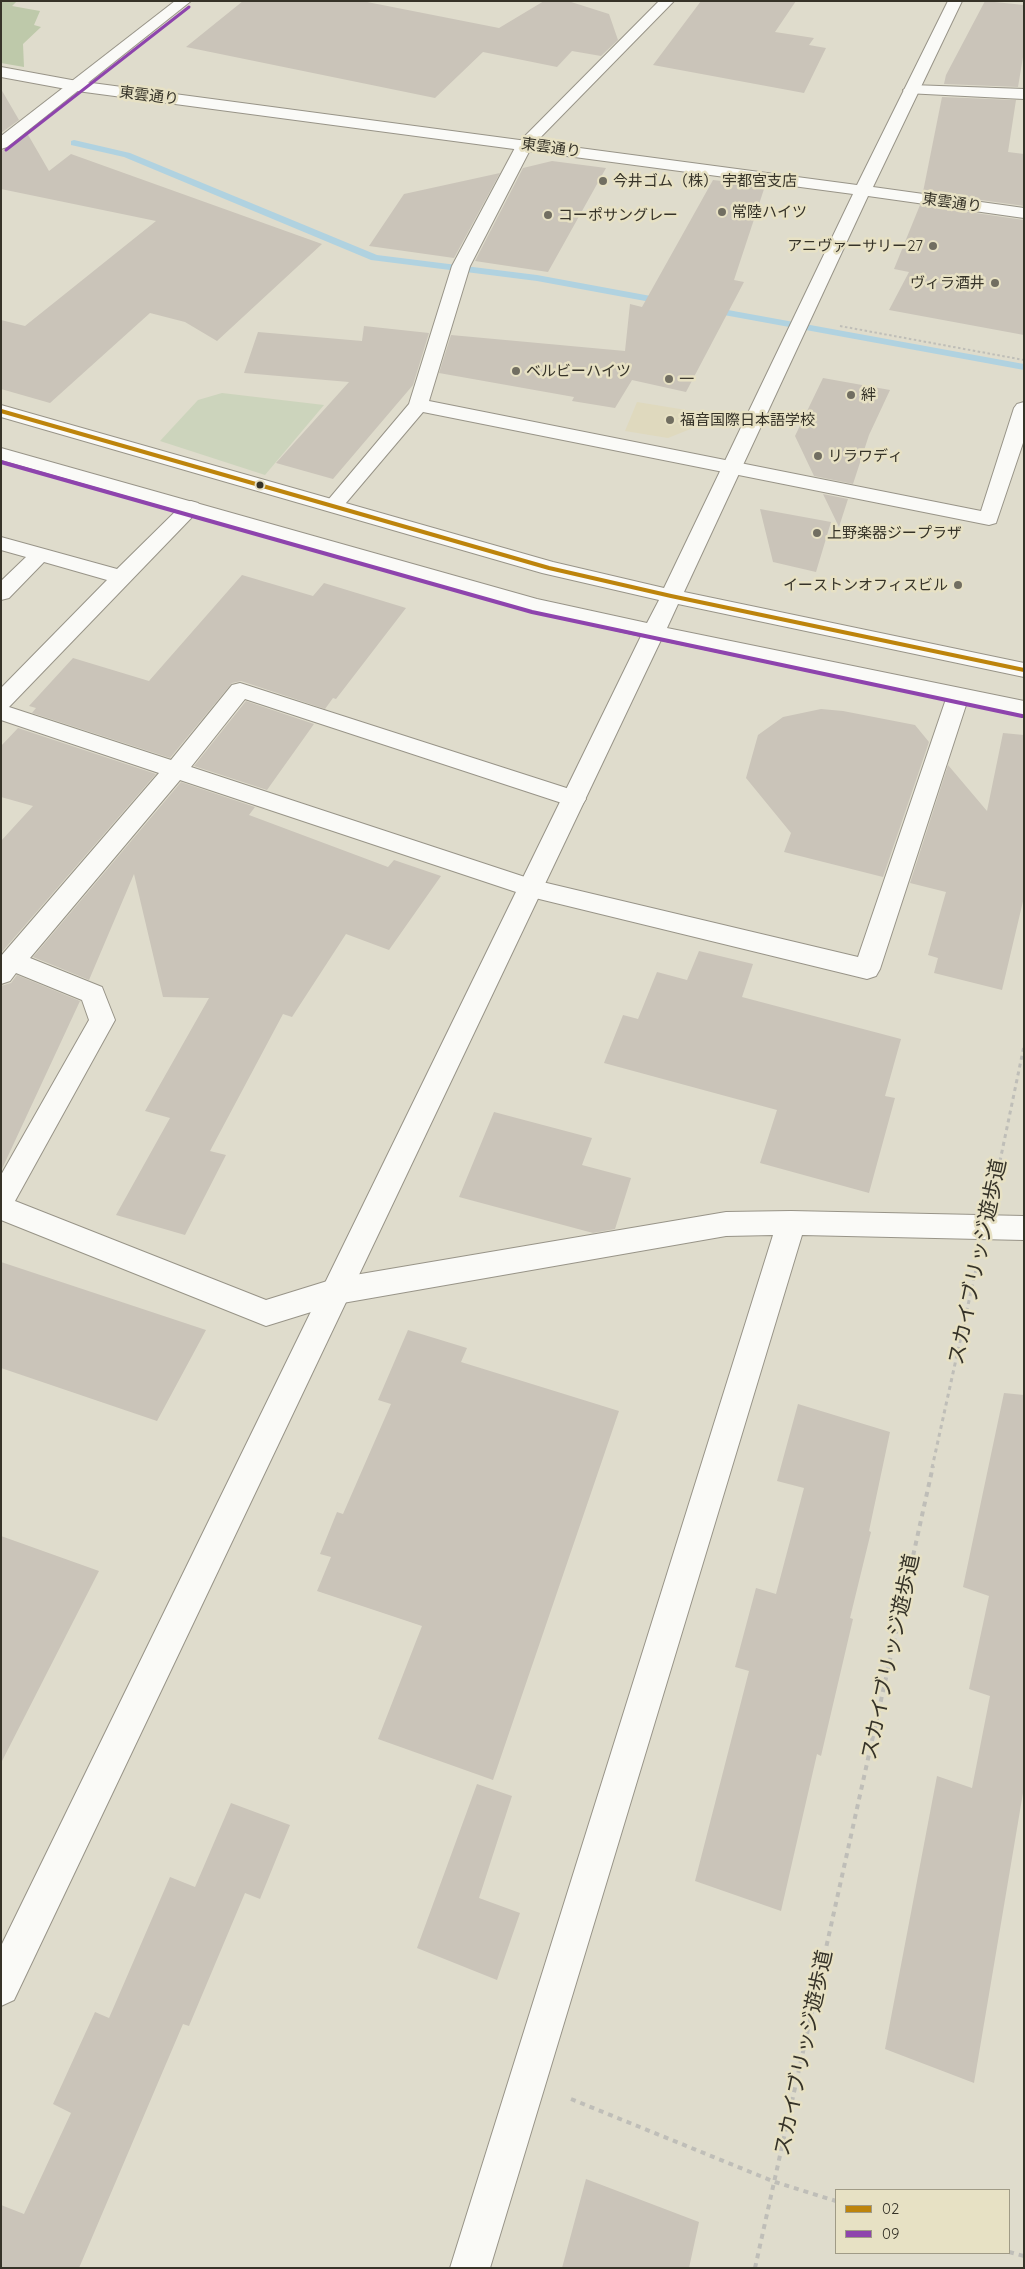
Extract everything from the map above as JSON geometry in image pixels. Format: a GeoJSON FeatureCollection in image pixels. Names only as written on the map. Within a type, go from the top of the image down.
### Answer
{"type":"FeatureCollection","features":[{"type":"Feature","properties":{"kind":"street"},"geometry":{"type":"LineString","coordinates":[[1,144],[184,1]]}},
{"type":"Feature","properties":{"kind":"street"},"geometry":{"type":"LineString","coordinates":[[1,1988],[574,799],[863,190],[955,1]]}},
{"type":"Feature","properties":{"kind":"street"},"geometry":{"type":"LineString","coordinates":[[333,506],[418,405],[460,266],[524,144],[658,4]]}},
{"type":"Feature","properties":{"kind":"street","name":"東雲通り"},"geometry":{"type":"LineString","coordinates":[[1,72],[77,86],[524,144],[1024,213]]}},
{"type":"Feature","properties":{"kind":"street"},"geometry":{"type":"LineString","coordinates":[[911,90],[1024,94]]}},
{"type":"Feature","properties":{"kind":"street"},"geometry":{"type":"LineString","coordinates":[[418,405],[989,519],[1024,408]]}},
{"type":"Feature","properties":{"kind":"street"},"geometry":{"type":"LineString","coordinates":[[1,411],[549,568],[671,596],[1024,670]]}},
{"type":"Feature","properties":{"kind":"street"},"geometry":{"type":"LineString","coordinates":[[1,454],[534,605],[1024,709]]}},
{"type":"Feature","properties":{"kind":"street"},"geometry":{"type":"LineString","coordinates":[[1,702],[191,507]]}},
{"type":"Feature","properties":{"kind":"street"},"geometry":{"type":"LineString","coordinates":[[1,542],[121,577]]}},
{"type":"Feature","properties":{"kind":"street"},"geometry":{"type":"LineString","coordinates":[[1,593],[40,554]]}},
{"type":"Feature","properties":{"kind":"street"},"geometry":{"type":"LineString","coordinates":[[1,1201],[102,1020],[93,994],[7,967],[176,770],[240,690],[574,799]]}},
{"type":"Feature","properties":{"kind":"street"},"geometry":{"type":"LineString","coordinates":[[1,712],[531,888],[867,969],[958,696]]}},
{"type":"Feature","properties":{"kind":"street"},"geometry":{"type":"LineString","coordinates":[[1,1208],[266,1313],[337,1291],[726,1224],[791,1223],[1024,1228]]}},
{"type":"Feature","properties":{"kind":"street"},"geometry":{"type":"LineString","coordinates":[[470,2268],[791,1223]]}},
{"type":"Feature","properties":{"kind":"path"},"geometry":{"type":"LineString","coordinates":[[834,325],[1024,360]]}},
{"type":"Feature","properties":{"kind":"path","name":"スカイブリッジ遊歩道"},"geometry":{"type":"LineString","coordinates":[[755,2268],[1024,1046]]}},
{"type":"Feature","properties":{"kind":"path"},"geometry":{"type":"LineString","coordinates":[[527,2081],[775,2182],[835,2201]]}},
{"type":"Feature","properties":{"kind":"path"},"geometry":{"type":"LineString","coordinates":[[1010,2252],[1024,2256]]}},
{"type":"Feature","properties":{"kind":"shaded area","name":"福音国際日本語学校"},"geometry":{"type":"Polygon","coordinates":[[[637,402],[723,416],[668,438],[625,431],[637,402]]]}},
{"type":"Feature","properties":{"kind":"green space"},"geometry":{"type":"Polygon","coordinates":[[[2,1],[17,1],[12,6],[40,11],[34,25],[41,27],[23,44],[24,67],[1,63],[2,1]]]}},
{"type":"Feature","properties":{"kind":"green space"},"geometry":{"type":"Polygon","coordinates":[[[222,393],[324,405],[265,475],[160,441],[198,400],[222,393]]]}},
{"type":"Feature","properties":{"kind":"building"},"geometry":{"type":"Polygon","coordinates":[[[243,1],[362,1],[499,28],[544,1],[568,1],[609,14],[618,40],[601,56],[572,51],[557,67],[483,52],[435,98],[186,47],[243,1]]]}},
{"type":"Feature","properties":{"kind":"building"},"geometry":{"type":"Polygon","coordinates":[[[701,1],[796,1],[775,32],[814,38],[809,45],[826,48],[804,93],[653,65],[701,1]]]}},
{"type":"Feature","properties":{"kind":"building"},"geometry":{"type":"Polygon","coordinates":[[[985,1],[1024,5],[1024,51],[1018,87],[944,84],[946,75],[985,1]]]}},
{"type":"Feature","properties":{"kind":"building"},"geometry":{"type":"Polygon","coordinates":[[[1,89],[19,120],[1,133],[1,89]]]}},
{"type":"Feature","properties":{"kind":"building"},"geometry":{"type":"Polygon","coordinates":[[[942,97],[1016,100],[1008,152],[1024,154],[1024,206],[923,192],[942,97]]]}},
{"type":"Feature","properties":{"kind":"building"},"geometry":{"type":"Polygon","coordinates":[[[27,133],[49,171],[71,154],[322,244],[217,341],[185,322],[150,313],[50,403],[1,389],[1,320],[25,326],[156,221],[1,189],[1,151],[8,148],[27,133]]]}},
{"type":"Feature","properties":{"kind":"building"},"geometry":{"type":"Polygon","coordinates":[[[552,161],[606,168],[548,272],[475,261],[523,168],[552,161]]]}},
{"type":"Feature","properties":{"kind":"building"},"geometry":{"type":"Polygon","coordinates":[[[500,173],[454,258],[369,246],[404,194],[500,173]]]}},
{"type":"Feature","properties":{"kind":"building"},"geometry":{"type":"Polygon","coordinates":[[[713,180],[765,186],[734,280],[744,282],[686,392],[632,380],[615,408],[572,401],[574,397],[439,373],[451,335],[625,351],[630,304],[642,307],[713,180]]]}},
{"type":"Feature","properties":{"kind":"building"},"geometry":{"type":"Polygon","coordinates":[[[920,205],[1024,220],[1024,335],[889,310],[909,272],[894,269],[920,205]]]}},
{"type":"Feature","properties":{"kind":"building"},"geometry":{"type":"Polygon","coordinates":[[[364,326],[429,333],[413,385],[333,479],[276,463],[349,382],[244,373],[258,332],[362,341],[364,326]]]}},
{"type":"Feature","properties":{"kind":"building"},"geometry":{"type":"Polygon","coordinates":[[[823,378],[890,390],[869,435],[853,484],[814,476],[795,436],[823,378]]]}},
{"type":"Feature","properties":{"kind":"building"},"geometry":{"type":"Polygon","coordinates":[[[823,494],[848,499],[839,527],[823,494]]]}},
{"type":"Feature","properties":{"kind":"building"},"geometry":{"type":"Polygon","coordinates":[[[760,509],[831,522],[816,572],[773,562],[760,509]]]}},
{"type":"Feature","properties":{"kind":"building"},"geometry":{"type":"Polygon","coordinates":[[[242,575],[313,596],[324,583],[406,608],[336,699],[333,698],[325,709],[241,681],[232,683],[170,758],[32,713],[36,708],[29,706],[73,658],[149,681],[242,575]]]}},
{"type":"Feature","properties":{"kind":"building"},"geometry":{"type":"Polygon","coordinates":[[[246,701],[314,724],[267,790],[194,766],[246,701]]]}},
{"type":"Feature","properties":{"kind":"building"},"geometry":{"type":"Polygon","coordinates":[[[821,709],[843,711],[915,725],[929,742],[883,877],[784,852],[791,833],[746,778],[758,735],[783,717],[821,709]]]}},
{"type":"Feature","properties":{"kind":"building"},"geometry":{"type":"Polygon","coordinates":[[[18,728],[156,774],[1,953],[1,841],[33,806],[1,797],[1,746],[18,728]]]}},
{"type":"Feature","properties":{"kind":"building"},"geometry":{"type":"Polygon","coordinates":[[[1003,733],[1024,735],[1024,897],[1002,990],[934,973],[938,958],[928,955],[946,892],[910,883],[948,765],[987,811],[1003,733]]]}},
{"type":"Feature","properties":{"kind":"building"},"geometry":{"type":"Polygon","coordinates":[[[181,782],[255,807],[249,815],[388,867],[394,860],[441,876],[389,950],[346,934],[292,1017],[283,1014],[210,1151],[226,1155],[185,1235],[116,1215],[170,1118],[145,1111],[209,998],[163,997],[134,874],[89,980],[33,957],[181,782]]]}},
{"type":"Feature","properties":{"kind":"building"},"geometry":{"type":"Polygon","coordinates":[[[699,951],[753,964],[742,997],[901,1039],[885,1096],[895,1098],[869,1193],[760,1163],[777,1110],[604,1063],[623,1015],[638,1019],[657,972],[687,980],[699,951]]]}},
{"type":"Feature","properties":{"kind":"building"},"geometry":{"type":"Polygon","coordinates":[[[17,975],[80,1001],[1,1171],[1,986],[11,983],[17,975]]]}},
{"type":"Feature","properties":{"kind":"building"},"geometry":{"type":"Polygon","coordinates":[[[494,1112],[592,1138],[582,1165],[631,1178],[615,1229],[593,1233],[459,1197],[494,1112]]]}},
{"type":"Feature","properties":{"kind":"building"},"geometry":{"type":"Polygon","coordinates":[[[1,1262],[206,1330],[157,1421],[1,1368],[1,1262]]]}},
{"type":"Feature","properties":{"kind":"building"},"geometry":{"type":"Polygon","coordinates":[[[408,1330],[467,1348],[461,1362],[619,1411],[493,1780],[378,1739],[422,1626],[317,1591],[331,1557],[320,1554],[337,1512],[343,1514],[391,1404],[378,1400],[408,1330]]]}},
{"type":"Feature","properties":{"kind":"building"},"geometry":{"type":"Polygon","coordinates":[[[1004,1393],[1024,1395],[1024,1787],[974,2083],[885,2049],[937,1776],[972,1788],[990,1696],[969,1689],[989,1596],[963,1587],[1004,1393]]]}},
{"type":"Feature","properties":{"kind":"building"},"geometry":{"type":"Polygon","coordinates":[[[798,1404],[890,1432],[869,1531],[871,1532],[850,1618],[853,1619],[821,1756],[817,1754],[781,1911],[695,1881],[749,1671],[735,1667],[756,1588],[776,1594],[804,1488],[777,1481],[798,1404]]]}},
{"type":"Feature","properties":{"kind":"building"},"geometry":{"type":"Polygon","coordinates":[[[1,1536],[99,1571],[1,1763],[1,1536]]]}},
{"type":"Feature","properties":{"kind":"building"},"geometry":{"type":"Polygon","coordinates":[[[477,1784],[512,1796],[479,1898],[520,1913],[497,1980],[417,1948],[477,1784]]]}},
{"type":"Feature","properties":{"kind":"building"},"geometry":{"type":"Polygon","coordinates":[[[231,1803],[290,1825],[260,1899],[245,1893],[189,2026],[183,2024],[79,2268],[1,2268],[1,2205],[24,2214],[71,2113],[53,2104],[95,2012],[109,2018],[170,1877],[195,1887],[231,1803]]]}},
{"type":"Feature","properties":{"kind":"building"},"geometry":{"type":"Polygon","coordinates":[[[586,2179],[699,2222],[689,2268],[562,2268],[586,2179]]]}},
{"type":"Feature","properties":{"kind":"waterway"},"geometry":{"type":"LineString","coordinates":[[74,143],[127,155],[375,258],[537,278],[667,302]]}},
{"type":"Feature","properties":{"kind":"waterway"},"geometry":{"type":"LineString","coordinates":[[706,309],[1024,367]]}},
{"type":"Feature","properties":{"kind":"transit line","name":"09"},"geometry":{"type":"LineString","coordinates":[[6,150],[189,7]]}},
{"type":"Feature","properties":{"kind":"transit line","name":"02"},"geometry":{"type":"LineString","coordinates":[[1,411],[549,568],[671,596],[1024,670]]}},
{"type":"Feature","properties":{"kind":"transit line","name":"09"},"geometry":{"type":"LineString","coordinates":[[1,462],[532,612],[1022,716]]}},
{"type":"Feature","properties":{"kind":"place","name":"今井ゴム（株） 宇都宮支店"},"geometry":{"type":"Point","coordinates":[603,181]}},
{"type":"Feature","properties":{"kind":"place","name":"常陸ハイツ"},"geometry":{"type":"Point","coordinates":[722,212]}},
{"type":"Feature","properties":{"kind":"place","name":"コーポサングレー"},"geometry":{"type":"Point","coordinates":[548,215]}},
{"type":"Feature","properties":{"kind":"place","name":"アニヴァーサリー27"},"geometry":{"type":"Point","coordinates":[933,246]}},
{"type":"Feature","properties":{"kind":"place","name":"ヴィラ酒井"},"geometry":{"type":"Point","coordinates":[995,283]}},
{"type":"Feature","properties":{"kind":"place","name":"ベルビーハイツ"},"geometry":{"type":"Point","coordinates":[516,371]}},
{"type":"Feature","properties":{"kind":"place","name":"一"},"geometry":{"type":"Point","coordinates":[669,379]}},
{"type":"Feature","properties":{"kind":"place","name":"絆"},"geometry":{"type":"Point","coordinates":[851,395]}},
{"type":"Feature","properties":{"kind":"place","name":"福音国際日本語学校"},"geometry":{"type":"Point","coordinates":[670,420]}},
{"type":"Feature","properties":{"kind":"place","name":"リラワディ"},"geometry":{"type":"Point","coordinates":[818,456]}},
{"type":"Feature","properties":{"kind":"place","name":"上野楽器ジープラザ"},"geometry":{"type":"Point","coordinates":[817,533]}},
{"type":"Feature","properties":{"kind":"place","name":"イーストンオフィスビル"},"geometry":{"type":"Point","coordinates":[958,585]}}]}
